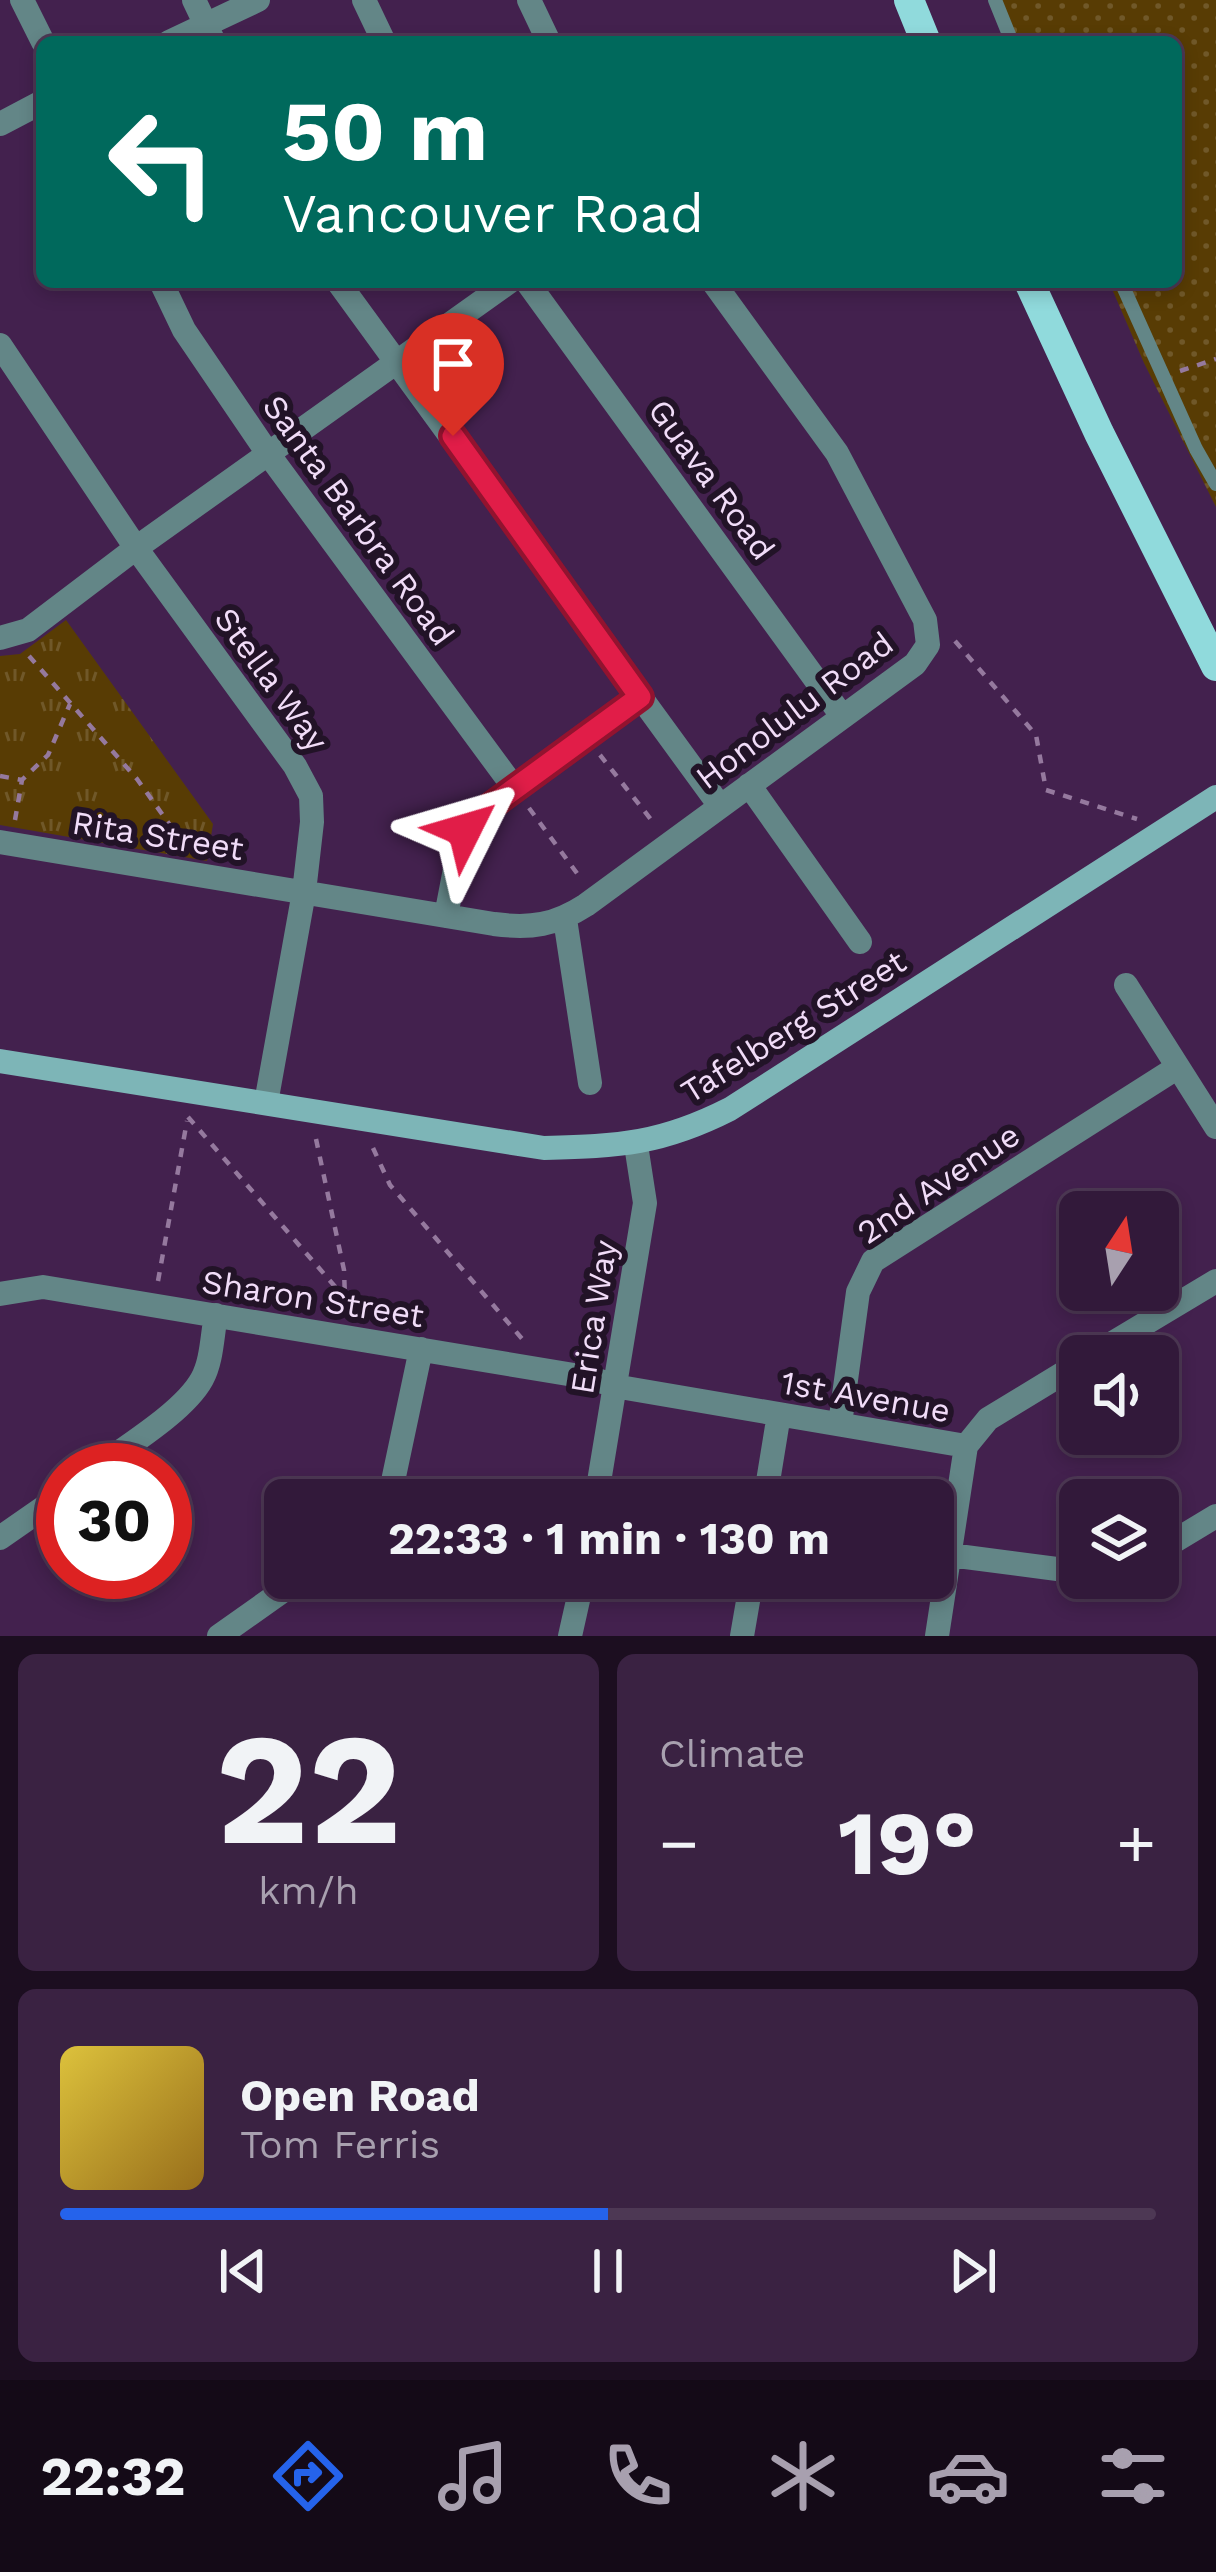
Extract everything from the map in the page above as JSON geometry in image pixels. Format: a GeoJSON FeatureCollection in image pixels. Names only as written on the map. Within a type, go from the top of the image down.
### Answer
{"type":"FeatureCollection","features":[{"type":"Feature","properties":{"kind":"main road"},"geometry":{"type":"LineString","coordinates":[[909,0],[924,36]]}},
{"type":"Feature","properties":{"kind":"main road"},"geometry":{"type":"LineString","coordinates":[[1032,288],[1216,666]]}},
{"type":"Feature","properties":{"kind":"street"},"geometry":{"type":"LineString","coordinates":[[22,0],[40,36]]}},
{"type":"Feature","properties":{"kind":"street"},"geometry":{"type":"LineString","coordinates":[[194,0],[210,33],[258,0]]}},
{"type":"Feature","properties":{"kind":"street"},"geometry":{"type":"LineString","coordinates":[[364,0],[381,36]]}},
{"type":"Feature","properties":{"kind":"street"},"geometry":{"type":"LineString","coordinates":[[530,0],[546,36]]}},
{"type":"Feature","properties":{"kind":"street"},"geometry":{"type":"LineString","coordinates":[[0,124],[36,105]]}},
{"type":"Feature","properties":{"kind":"street","name":"Santa Barbra Road"},"geometry":{"type":"LineString","coordinates":[[164,288],[184,330],[269,455],[514,789]]}},
{"type":"Feature","properties":{"kind":"street"},"geometry":{"type":"LineString","coordinates":[[343,288],[720,806]]}},
{"type":"Feature","properties":{"kind":"street"},"geometry":{"type":"LineString","coordinates":[[10,642],[501,288]]}},
{"type":"Feature","properties":{"kind":"street","name":"Guava Road"},"geometry":{"type":"LineString","coordinates":[[531,288],[842,716]]}},
{"type":"Feature","properties":{"kind":"street","name":"Honolulu Road"},"geometry":{"type":"LineString","coordinates":[[304,892],[516,927],[539,927],[565,919],[915,664],[929,638],[925,620],[837,453],[717,288]]}},
{"type":"Feature","properties":{"kind":"street","name":"Stella Way"},"geometry":{"type":"LineString","coordinates":[[0,345],[136,548],[304,782],[313,811],[304,892],[266,1103]]}},
{"type":"Feature","properties":{"kind":"street"},"geometry":{"type":"LineString","coordinates":[[446,916],[465,830],[640,697]]}},
{"type":"Feature","properties":{"kind":"street"},"geometry":{"type":"LineString","coordinates":[[749,785],[860,942]]}},
{"type":"Feature","properties":{"kind":"street","name":"Tafelberg Street"},"geometry":{"type":"LineString","coordinates":[[0,1060],[544,1148],[636,1145],[676,1134],[730,1108],[1216,797]]}},
{"type":"Feature","properties":{"kind":"street","name":"Rita Street"},"geometry":{"type":"LineString","coordinates":[[6,836],[304,892]]}},
{"type":"Feature","properties":{"kind":"street"},"geometry":{"type":"LineString","coordinates":[[565,919],[590,1082]]}},
{"type":"Feature","properties":{"kind":"street"},"geometry":{"type":"LineString","coordinates":[[1126,985],[1216,1127]]}},
{"type":"Feature","properties":{"kind":"street","name":"2nd Avenue"},"geometry":{"type":"LineString","coordinates":[[840,1424],[858,1292],[873,1261],[1178,1066]]}},
{"type":"Feature","properties":{"kind":"street","name":"Erica Way"},"geometry":{"type":"LineString","coordinates":[[599,1479],[645,1203],[636,1145]]}},
{"type":"Feature","properties":{"kind":"street"},"geometry":{"type":"LineString","coordinates":[[1126,1335],[1216,1281]]}},
{"type":"Feature","properties":{"kind":"street","name":"Sharon Street"},"geometry":{"type":"LineString","coordinates":[[0,1294],[43,1287],[592,1378],[614,1386]]}},
{"type":"Feature","properties":{"kind":"street"},"geometry":{"type":"LineString","coordinates":[[129,1443],[199,1384],[216,1316]]}},
{"type":"Feature","properties":{"kind":"street"},"geometry":{"type":"LineString","coordinates":[[393,1479],[421,1349]]}},
{"type":"Feature","properties":{"kind":"street","name":"1st Avenue"},"geometry":{"type":"LineString","coordinates":[[614,1386],[966,1446],[988,1419],[1059,1376]]}},
{"type":"Feature","properties":{"kind":"street"},"geometry":{"type":"LineString","coordinates":[[768,1479],[779,1414]]}},
{"type":"Feature","properties":{"kind":"street"},"geometry":{"type":"LineString","coordinates":[[954,1528],[966,1446]]}},
{"type":"Feature","properties":{"kind":"street"},"geometry":{"type":"LineString","coordinates":[[0,1538],[36,1513]]}},
{"type":"Feature","properties":{"kind":"street"},"geometry":{"type":"LineString","coordinates":[[1179,1538],[1216,1516]]}},
{"type":"Feature","properties":{"kind":"street"},"geometry":{"type":"LineString","coordinates":[[954,1556],[1059,1569]]}},
{"type":"Feature","properties":{"kind":"street"},"geometry":{"type":"LineString","coordinates":[[219,1636],[271,1599]]}},
{"type":"Feature","properties":{"kind":"street"},"geometry":{"type":"LineString","coordinates":[[570,1636],[578,1599]]}},
{"type":"Feature","properties":{"kind":"street"},"geometry":{"type":"LineString","coordinates":[[742,1636],[748,1599]]}},
{"type":"Feature","properties":{"kind":"street"},"geometry":{"type":"LineString","coordinates":[[937,1636],[943,1599]]}},
{"type":"Feature","properties":{"kind":"lane"},"geometry":{"type":"LineString","coordinates":[[995,0],[1010,36]]}},
{"type":"Feature","properties":{"kind":"lane"},"geometry":{"type":"LineString","coordinates":[[1123,288],[1216,484]]}},
{"type":"Feature","properties":{"kind":"path"},"geometry":{"type":"LineString","coordinates":[[1163,376],[1216,359]]}},
{"type":"Feature","properties":{"kind":"path"},"geometry":{"type":"LineString","coordinates":[[929,638],[958,641],[1036,735],[1046,790],[1142,820]]}},
{"type":"Feature","properties":{"kind":"path"},"geometry":{"type":"LineString","coordinates":[[10,642],[137,779],[192,856]]}},
{"type":"Feature","properties":{"kind":"path"},"geometry":{"type":"LineString","coordinates":[[6,836],[22,780],[48,754],[70,704]]}},
{"type":"Feature","properties":{"kind":"path"},"geometry":{"type":"LineString","coordinates":[[586,736],[670,843]]}},
{"type":"Feature","properties":{"kind":"path"},"geometry":{"type":"LineString","coordinates":[[0,776],[22,780]]}},
{"type":"Feature","properties":{"kind":"path"},"geometry":{"type":"LineString","coordinates":[[514,789],[595,899]]}},
{"type":"Feature","properties":{"kind":"path"},"geometry":{"type":"LineString","coordinates":[[156,1293],[188,1115],[345,1298]]}},
{"type":"Feature","properties":{"kind":"path"},"geometry":{"type":"LineString","coordinates":[[315,1133],[344,1270],[348,1323]]}},
{"type":"Feature","properties":{"kind":"path"},"geometry":{"type":"LineString","coordinates":[[370,1143],[390,1185],[537,1355]]}},
{"type":"Feature","properties":{"kind":"green space"},"geometry":{"type":"Polygon","coordinates":[[[990,0],[1216,0],[1216,507],[1112,288],[1182,288],[1182,36],[1005,36],[990,0]]]}},
{"type":"Feature","properties":{"kind":"green space"},"geometry":{"type":"Polygon","coordinates":[[[66,620],[213,824],[207,861],[0,825],[0,656],[20,654],[66,620]]]}},
{"type":"Feature","properties":{"kind":"route"},"geometry":{"type":"LineString","coordinates":[[453,436],[640,697],[480,814],[465,830]]}}]}
